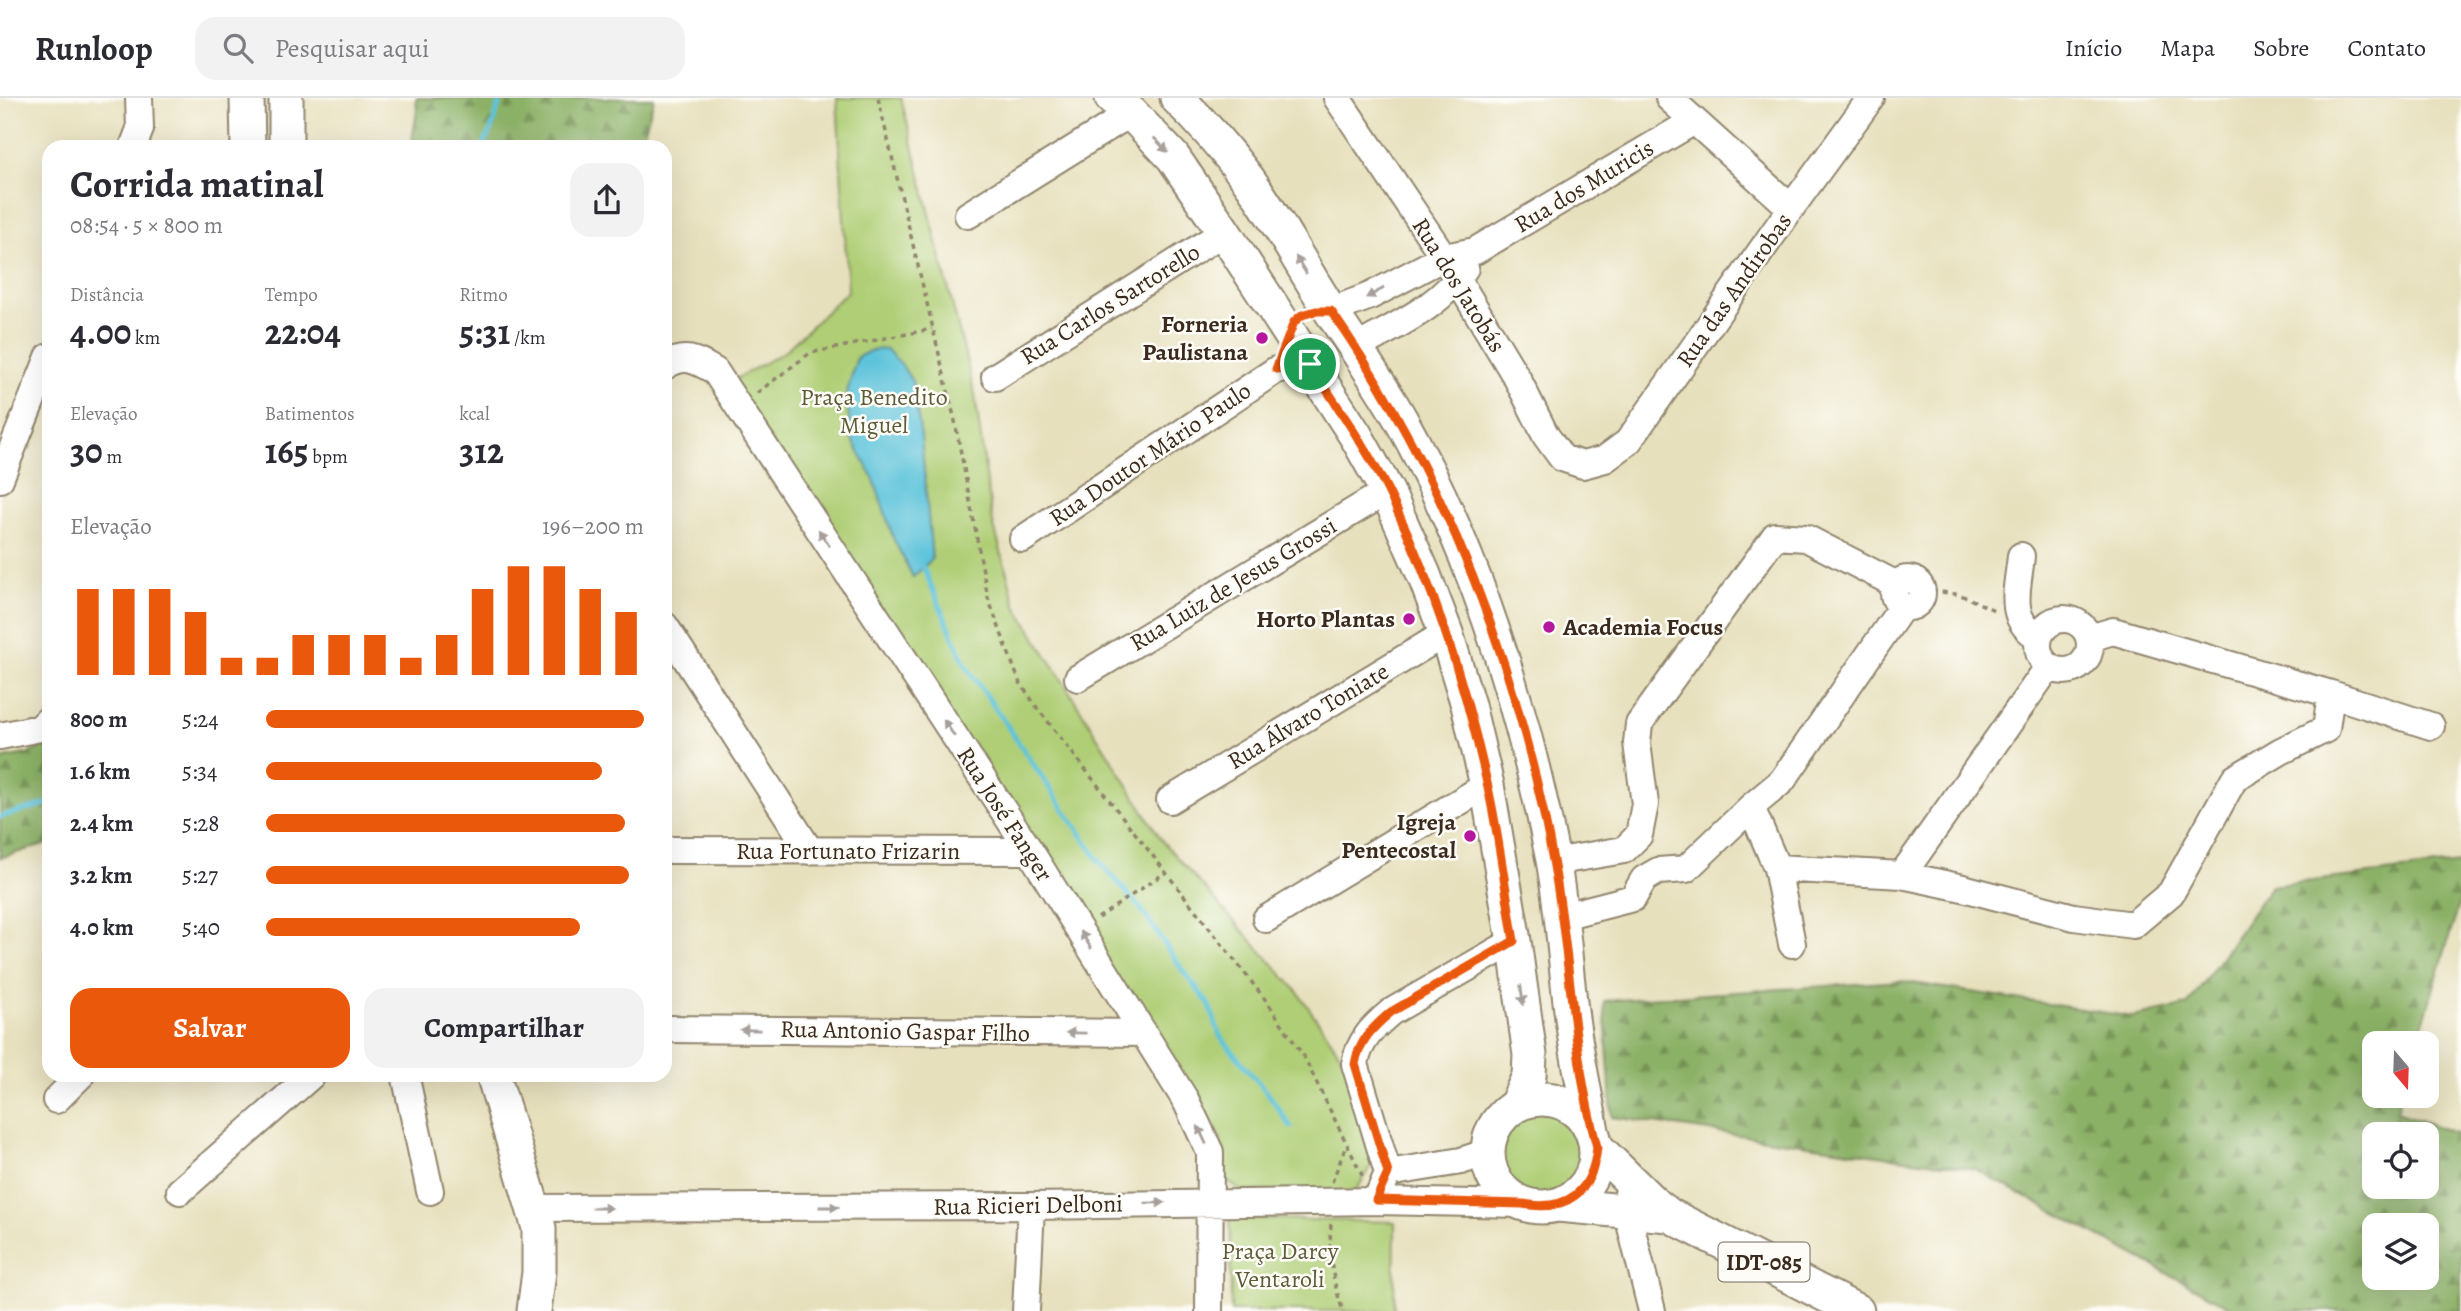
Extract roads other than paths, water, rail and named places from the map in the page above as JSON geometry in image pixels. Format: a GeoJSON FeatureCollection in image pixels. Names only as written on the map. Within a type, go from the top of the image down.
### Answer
{"type":"FeatureCollection","features":[{"type":"Feature","properties":{"kind":"main road"},"geometry":{"type":"LineString","coordinates":[[247,98],[248,140]]}},
{"type":"Feature","properties":{"kind":"main road"},"geometry":{"type":"LineString","coordinates":[[286,98],[286,140]]}},
{"type":"Feature","properties":{"kind":"main road"},"geometry":{"type":"LineString","coordinates":[[1177,98],[1207,127],[1249,181],[1401,420],[1440,498],[1475,582],[1513,692],[1533,768],[1563,916],[1572,1018],[1594,1139],[1595,1166],[1588,1183],[1574,1197],[1558,1205]]}},
{"type":"Feature","properties":{"kind":"main road"},"geometry":{"type":"LineString","coordinates":[[1121,106],[1173,157],[1290,333],[1356,436],[1387,491],[1424,575],[1446,632],[1488,785],[1530,1055],[1529,1076],[1516,1105]]}},
{"type":"Feature","properties":{"kind":"main road"},"geometry":{"type":"LineString","coordinates":[[1290,333],[1294,322],[1302,315],[1331,311]]}},
{"type":"Feature","properties":{"kind":"main road"},"geometry":{"type":"LineString","coordinates":[[1310,364],[1331,364],[1356,348]]}},
{"type":"Feature","properties":{"kind":"main road"},"geometry":{"type":"LineString","coordinates":[[495,1082],[539,1228],[539,1272],[534,1311]]}},
{"type":"Feature","properties":{"kind":"main road"},"geometry":{"type":"LineString","coordinates":[[1533,1099],[1551,1099],[1568,1105],[1582,1116],[1594,1139],[1628,1195],[1540,1207],[1523,1204],[1507,1195],[1496,1182],[1489,1166],[1488,1152],[1492,1131],[1502,1116],[1516,1105],[1533,1099]]}},
{"type":"Feature","properties":{"kind":"main road","name":"IDT-085"},"geometry":{"type":"LineString","coordinates":[[1628,1195],[1857,1311]]}},
{"type":"Feature","properties":{"kind":"street"},"geometry":{"type":"LineString","coordinates":[[136,140],[141,129],[139,98]]}},
{"type":"Feature","properties":{"kind":"street","name":"Rua dos Jatobás"},"geometry":{"type":"LineString","coordinates":[[1337,98],[1444,257],[1518,380],[1546,436],[1562,458],[1583,465]]}},
{"type":"Feature","properties":{"kind":"street"},"geometry":{"type":"LineString","coordinates":[[1669,98],[1791,208]]}},
{"type":"Feature","properties":{"kind":"street","name":"Rua das Andirobas"},"geometry":{"type":"LineString","coordinates":[[1583,465],[1605,459],[1628,442],[1871,98]]}},
{"type":"Feature","properties":{"kind":"street"},"geometry":{"type":"LineString","coordinates":[[968,215],[1121,106]]}},
{"type":"Feature","properties":{"kind":"street","name":"Rua dos Muricis"},"geometry":{"type":"LineString","coordinates":[[1331,311],[1370,296],[1444,257],[1475,251],[1693,121]]}},
{"type":"Feature","properties":{"kind":"street","name":"Rua Carlos Sartorello"},"geometry":{"type":"LineString","coordinates":[[995,377],[1224,232]]}},
{"type":"Feature","properties":{"kind":"street","name":"Rua dos Muricis"},"geometry":{"type":"LineString","coordinates":[[1356,348],[1438,300],[1458,281],[1475,251]]}},
{"type":"Feature","properties":{"kind":"street","name":"Rua Doutor Mário Paulo"},"geometry":{"type":"LineString","coordinates":[[1276,369],[1290,333]]}},
{"type":"Feature","properties":{"kind":"street","name":"Rua José Fanger"},"geometry":{"type":"LineString","coordinates":[[672,362],[694,359],[715,371],[1030,851],[1186,1101],[1210,1152],[1209,1311]]}},
{"type":"Feature","properties":{"kind":"street","name":"Rua Doutor Mário Paulo"},"geometry":{"type":"LineString","coordinates":[[1023,539],[1276,369],[1310,364]]}},
{"type":"Feature","properties":{"kind":"street"},"geometry":{"type":"LineString","coordinates":[[0,479],[42,374]]}},
{"type":"Feature","properties":{"kind":"street","name":"Rua Luiz de Jesus Grossi"},"geometry":{"type":"LineString","coordinates":[[1078,678],[1387,491]]}},
{"type":"Feature","properties":{"kind":"street"},"geometry":{"type":"LineString","coordinates":[[1553,862],[1623,850],[1639,835],[1645,804],[1637,743],[1639,724],[1774,536],[1806,538],[1907,593],[1782,781],[1686,869],[1658,871],[1644,879],[1633,898],[1563,916]]}},
{"type":"Feature","properties":{"kind":"street"},"geometry":{"type":"LineString","coordinates":[[2021,556],[2018,618],[2028,631],[2039,637]]}},
{"type":"Feature","properties":{"kind":"street"},"geometry":{"type":"LineString","coordinates":[[2065,619],[2080,625],[2090,638],[2089,654],[2080,667],[2064,671],[2049,666],[2039,653],[2039,637],[2049,624],[2065,619]]}},
{"type":"Feature","properties":{"kind":"street"},"geometry":{"type":"LineString","coordinates":[[2090,638],[2113,631],[2431,726]]}},
{"type":"Feature","properties":{"kind":"street","name":"Rua Álvaro Toniate"},"geometry":{"type":"LineString","coordinates":[[1170,800],[1446,632]]}},
{"type":"Feature","properties":{"kind":"street"},"geometry":{"type":"LineString","coordinates":[[672,637],[810,851]]}},
{"type":"Feature","properties":{"kind":"street"},"geometry":{"type":"LineString","coordinates":[[1902,875],[2049,666]]}},
{"type":"Feature","properties":{"kind":"street"},"geometry":{"type":"LineString","coordinates":[[1777,868],[1902,875],[2074,917],[2133,925],[2171,893],[2234,779],[2281,751],[2326,729],[2330,694]]}},
{"type":"Feature","properties":{"kind":"street"},"geometry":{"type":"LineString","coordinates":[[0,736],[42,725]]}},
{"type":"Feature","properties":{"kind":"street"},"geometry":{"type":"LineString","coordinates":[[1266,919],[1488,785]]}},
{"type":"Feature","properties":{"kind":"street"},"geometry":{"type":"LineString","coordinates":[[1751,807],[1777,868],[1792,944]]}},
{"type":"Feature","properties":{"kind":"street","name":"Rua Fortunato Frizarin"},"geometry":{"type":"LineString","coordinates":[[672,850],[1030,851]]}},
{"type":"Feature","properties":{"kind":"street"},"geometry":{"type":"LineString","coordinates":[[1376,1200],[1388,1173],[1355,1064],[1357,1052],[1376,1025],[1391,1012],[1514,941]]}},
{"type":"Feature","properties":{"kind":"street","name":"Rua Antonio Gaspar Filho"},"geometry":{"type":"LineString","coordinates":[[672,1029],[1144,1034]]}},
{"type":"Feature","properties":{"kind":"street"},"geometry":{"type":"LineString","coordinates":[[56,1100],[74,1082]]}},
{"type":"Feature","properties":{"kind":"street"},"geometry":{"type":"LineString","coordinates":[[180,1191],[304,1082]]}},
{"type":"Feature","properties":{"kind":"street"},"geometry":{"type":"LineString","coordinates":[[407,1082],[430,1191]]}},
{"type":"Feature","properties":{"kind":"street"},"geometry":{"type":"LineString","coordinates":[[1388,1173],[1461,1161],[1488,1152]]}},
{"type":"Feature","properties":{"kind":"street"},"geometry":{"type":"LineString","coordinates":[[1628,1195],[1652,1311]]}},
{"type":"Feature","properties":{"kind":"street","name":"Rua Ricieri Delboni"},"geometry":{"type":"LineString","coordinates":[[534,1208],[1031,1206],[1376,1200],[1523,1204]]}},
{"type":"Feature","properties":{"kind":"street"},"geometry":{"type":"LineString","coordinates":[[1026,1311],[1031,1206]]}},
{"type":"Feature","properties":{"kind":"water"},"geometry":{"type":"Polygon","coordinates":[[[875,349],[887,350],[901,364],[912,381],[921,436],[932,559],[913,577],[894,540],[874,480],[850,435],[847,392],[857,357],[875,349]]]}},
{"type":"Feature","properties":{"kind":"waterway"},"geometry":{"type":"LineString","coordinates":[[486,140],[501,98]]}},
{"type":"Feature","properties":{"kind":"waterway"},"geometry":{"type":"LineString","coordinates":[[923,567],[965,664],[1100,862],[1141,909],[1209,1004],[1220,1036],[1269,1095],[1291,1127]]}},
{"type":"Feature","properties":{"kind":"waterway"},"geometry":{"type":"LineString","coordinates":[[0,817],[42,805]]}},
{"type":"Feature","properties":{"kind":"place","name":"Forneria Paulistana"},"geometry":{"type":"Point","coordinates":[1262,338]}},
{"type":"Feature","properties":{"kind":"place","name":"Horto Plantas"},"geometry":{"type":"Point","coordinates":[1409,619]}},
{"type":"Feature","properties":{"kind":"place","name":"Academia Focus"},"geometry":{"type":"Point","coordinates":[1549,627]}},
{"type":"Feature","properties":{"kind":"place","name":"Igreja Pentecostal"},"geometry":{"type":"Point","coordinates":[1470,836]}},
{"type":"Feature","properties":{"kind":"park label","name":"Praça Benedito Miguel"},"geometry":{"type":"Point","coordinates":[874,411]}},
{"type":"Feature","properties":{"kind":"park label","name":"Praça Darcy Ventaroli"},"geometry":{"type":"Point","coordinates":[1280,1265]}}]}
